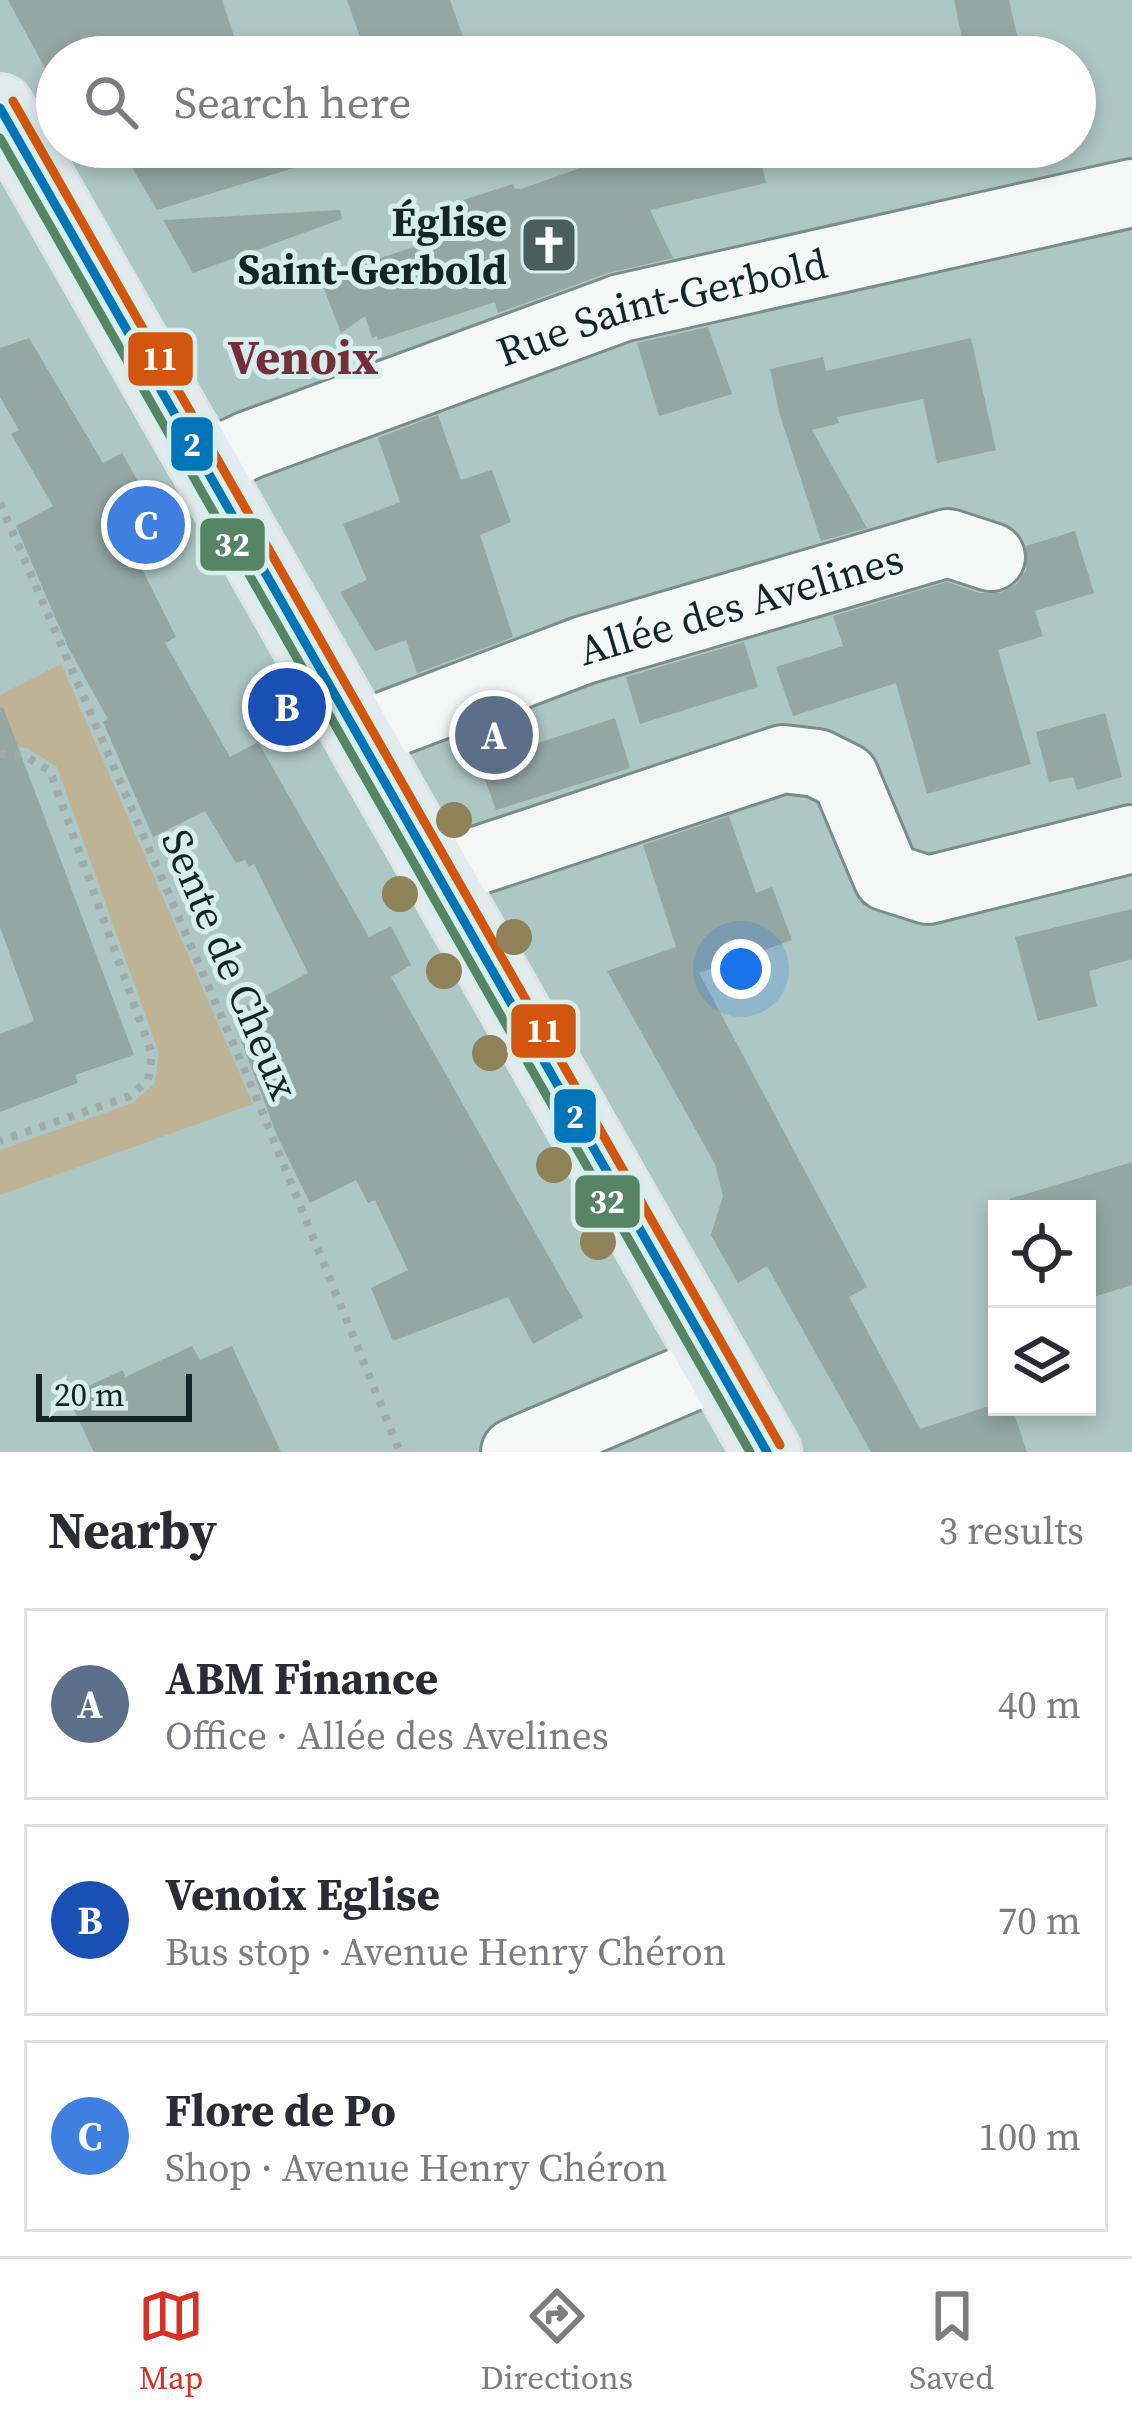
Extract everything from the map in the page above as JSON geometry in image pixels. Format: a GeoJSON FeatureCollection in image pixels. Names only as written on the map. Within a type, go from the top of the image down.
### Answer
{"type":"FeatureCollection","features":[{"type":"Feature","properties":{"kind":"main road"},"geometry":{"type":"LineString","coordinates":[[0,107],[766,1452]]}},
{"type":"Feature","properties":{"kind":"street","name":"Rue Saint-Gerbold"},"geometry":{"type":"LineString","coordinates":[[204,466],[621,308],[1132,193]]}},
{"type":"Feature","properties":{"kind":"street","name":"Allée des Avelines"},"geometry":{"type":"LineString","coordinates":[[358,736],[584,650],[948,543],[991,557]]}},
{"type":"Feature","properties":{"kind":"street"},"geometry":{"type":"LineString","coordinates":[[437,874],[783,759],[817,764],[845,777],[887,877],[928,890],[1132,839]]}},
{"type":"Feature","properties":{"kind":"street"},"geometry":{"type":"LineString","coordinates":[[515,1452],[717,1366]]}},
{"type":"Feature","properties":{"kind":"path","name":"Sente de Cheux"},"geometry":{"type":"LineString","coordinates":[[0,503],[257,1100],[400,1452]]}},
{"type":"Feature","properties":{"kind":"path"},"geometry":{"type":"LineString","coordinates":[[0,754],[25,756],[50,772],[152,1054],[148,1080],[130,1096],[0,1141]]}},
{"type":"Feature","properties":{"kind":"shaded area"},"geometry":{"type":"Polygon","coordinates":[[[61,664],[253,1104],[0,1195],[0,1150],[133,1103],[155,1083],[159,1053],[57,767],[27,748],[0,746],[0,695],[61,664]]]}},
{"type":"Feature","properties":{"kind":"building"},"geometry":{"type":"Polygon","coordinates":[[[8,0],[222,0],[234,36],[36,36],[36,52],[8,0]]]}},
{"type":"Feature","properties":{"kind":"building"},"geometry":{"type":"Polygon","coordinates":[[[347,0],[450,0],[463,36],[360,36],[347,0]]]}},
{"type":"Feature","properties":{"kind":"building"},"geometry":{"type":"Polygon","coordinates":[[[954,0],[1009,0],[1017,36],[962,36],[954,0]]]}},
{"type":"Feature","properties":{"kind":"building"},"geometry":{"type":"Polygon","coordinates":[[[132,168],[294,168],[157,210],[132,168]]]}},
{"type":"Feature","properties":{"kind":"building","name":"Église Saint-Gerbold"},"geometry":{"type":"Polygon","coordinates":[[[580,168],[763,168],[766,183],[650,210],[673,258],[608,273],[498,313],[495,302],[378,340],[372,338],[365,316],[341,333],[320,278],[465,230],[459,207],[463,200],[513,184],[521,189],[580,168]]]}},
{"type":"Feature","properties":{"kind":"building"},"geometry":{"type":"Polygon","coordinates":[[[340,210],[342,219],[193,273],[163,220],[340,210]]]}},
{"type":"Feature","properties":{"kind":"building"},"geometry":{"type":"Polygon","coordinates":[[[708,327],[732,394],[659,416],[637,343],[708,327]]]}},
{"type":"Feature","properties":{"kind":"building"},"geometry":{"type":"Polygon","coordinates":[[[29,338],[103,463],[122,453],[171,540],[137,559],[176,637],[165,643],[230,757],[258,742],[369,937],[391,926],[411,965],[391,977],[583,1317],[533,1344],[508,1297],[393,1341],[371,1288],[408,1270],[375,1200],[368,1203],[356,1180],[310,1203],[278,1138],[231,1014],[308,973],[254,864],[236,863],[205,811],[153,837],[103,722],[108,719],[68,647],[16,526],[53,506],[11,434],[19,430],[0,397],[0,348],[29,338]]]}},
{"type":"Feature","properties":{"kind":"building"},"geometry":{"type":"Polygon","coordinates":[[[971,338],[996,450],[937,463],[923,399],[837,417],[839,423],[812,430],[867,528],[821,541],[770,369],[823,357],[826,371],[971,338]]]}},
{"type":"Feature","properties":{"kind":"building"},"geometry":{"type":"Polygon","coordinates":[[[438,415],[461,480],[492,470],[511,522],[480,535],[513,637],[417,673],[406,640],[375,651],[340,592],[367,580],[343,524],[400,502],[378,438],[438,415]]]}},
{"type":"Feature","properties":{"kind":"building"},"geometry":{"type":"Polygon","coordinates":[[[1075,531],[1094,593],[1035,611],[1043,636],[998,650],[1031,764],[927,794],[896,683],[793,716],[776,667],[843,646],[833,616],[947,582],[979,593],[1000,593],[1017,584],[1026,570],[1026,546],[1075,531]]]}},
{"type":"Feature","properties":{"kind":"building"},"geometry":{"type":"Polygon","coordinates":[[[744,642],[758,687],[640,724],[626,677],[744,642]]]}},
{"type":"Feature","properties":{"kind":"building"},"geometry":{"type":"Polygon","coordinates":[[[3,707],[134,1055],[75,1075],[78,1083],[0,1112],[0,1034],[34,1021],[0,927],[3,707]]]}},
{"type":"Feature","properties":{"kind":"building"},"geometry":{"type":"Polygon","coordinates":[[[1105,713],[1122,777],[1077,790],[1073,777],[1049,782],[1036,732],[1105,713]]]}},
{"type":"Feature","properties":{"kind":"building"},"geometry":{"type":"Polygon","coordinates":[[[521,714],[535,744],[615,718],[630,768],[496,810],[477,757],[463,736],[521,714]]]}},
{"type":"Feature","properties":{"kind":"building"},"geometry":{"type":"Polygon","coordinates":[[[729,816],[756,893],[772,887],[792,940],[699,973],[867,1287],[849,1297],[920,1429],[988,1407],[988,1416],[1015,1416],[1027,1452],[871,1452],[767,1266],[738,1283],[711,1235],[723,1196],[715,1164],[607,971],[676,947],[643,845],[729,816]]]}},
{"type":"Feature","properties":{"kind":"building"},"geometry":{"type":"Polygon","coordinates":[[[1132,909],[1132,959],[1089,971],[1097,1006],[1038,1021],[1015,937],[1132,909]]]}},
{"type":"Feature","properties":{"kind":"building"},"geometry":{"type":"Polygon","coordinates":[[[1132,1162],[1132,1285],[1096,1296],[1096,1200],[1009,1199],[1132,1162]]]}},
{"type":"Feature","properties":{"kind":"building"},"geometry":{"type":"Polygon","coordinates":[[[192,1346],[200,1360],[232,1346],[281,1452],[94,1452],[67,1396],[123,1370],[125,1377],[192,1346]]]}},
{"type":"Feature","properties":{"kind":"transit line","name":"11"},"geometry":{"type":"LineString","coordinates":[[13,101],[36,141]]}},
{"type":"Feature","properties":{"kind":"transit line","name":"2"},"geometry":{"type":"LineString","coordinates":[[0,108],[767,1452]]}},
{"type":"Feature","properties":{"kind":"transit line","name":"32"},"geometry":{"type":"LineString","coordinates":[[0,138],[750,1452]]}},
{"type":"Feature","properties":{"kind":"transit line","name":"11"},"geometry":{"type":"LineString","coordinates":[[51,168],[780,1445]]}},
{"type":"Feature","properties":{"kind":"place","name":"Église Saint-Gerbold"},"geometry":{"type":"Point","coordinates":[549,245]}},
{"type":"Feature","properties":{"kind":"place","name":"Flore de Po"},"geometry":{"type":"Point","coordinates":[146,525]}},
{"type":"Feature","properties":{"kind":"place","name":"Venoix Eglise"},"geometry":{"type":"Point","coordinates":[287,707]}},
{"type":"Feature","properties":{"kind":"place","name":"ABM Finance"},"geometry":{"type":"Point","coordinates":[494,735]}},
{"type":"Feature","properties":{"kind":"district","name":"Venoix"},"geometry":{"type":"Point","coordinates":[303,357]}}]}
